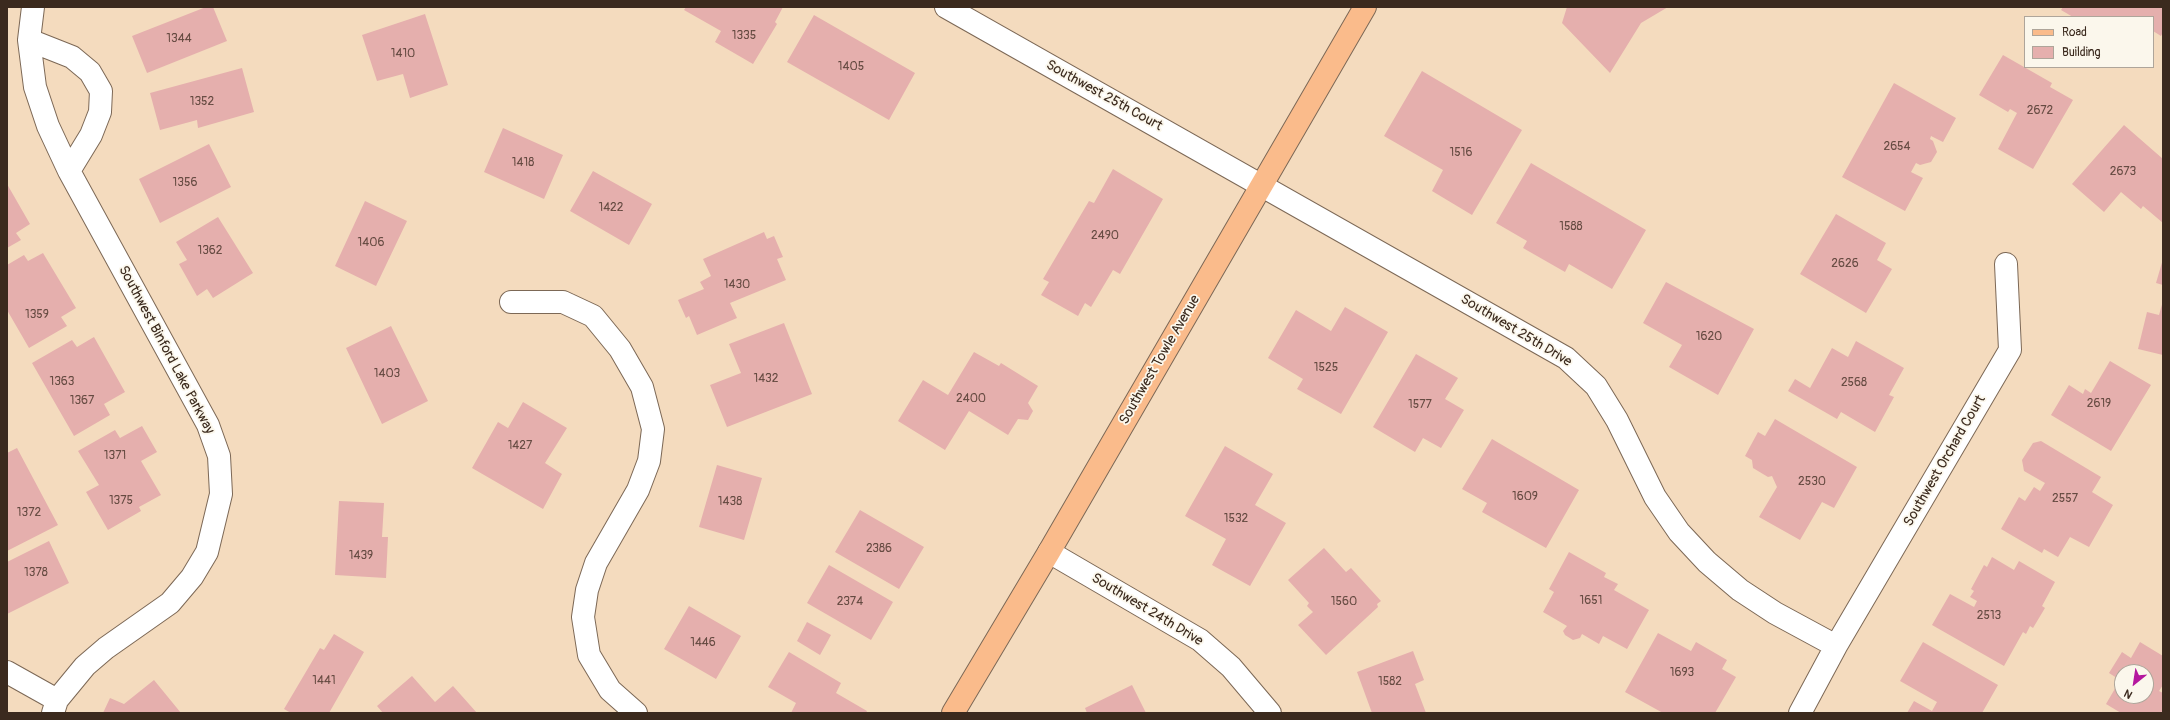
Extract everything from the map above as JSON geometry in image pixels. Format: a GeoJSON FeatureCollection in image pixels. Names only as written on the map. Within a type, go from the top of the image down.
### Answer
{"type":"FeatureCollection","features":[{"type":"Feature","properties":{"kind":"main road","name":"Southwest Towle Avenue"},"geometry":{"type":"LineString","coordinates":[[953,713],[1049,552],[1365,7]]}},
{"type":"Feature","properties":{"kind":"street","name":"Southwest Binford Lake Parkway"},"geometry":{"type":"LineString","coordinates":[[33,7],[29,40],[35,87],[48,126],[69,171],[208,425],[219,456],[221,494],[207,552],[192,577],[170,603],[106,648],[85,666],[55,707]]}},
{"type":"Feature","properties":{"kind":"street","name":"Southwest 25th Court"},"geometry":{"type":"LineString","coordinates":[[946,7],[1262,184]]}},
{"type":"Feature","properties":{"kind":"street"},"geometry":{"type":"LineString","coordinates":[[29,40],[72,57],[90,72],[101,91],[100,112],[92,135],[69,171]]}},
{"type":"Feature","properties":{"kind":"street","name":"Southwest 25th Drive"},"geometry":{"type":"LineString","coordinates":[[1262,184],[1566,358],[1596,386],[1617,420],[1654,497],[1679,532],[1707,562],[1740,590],[1775,613],[1836,646]]}},
{"type":"Feature","properties":{"kind":"street","name":"Southwest Orchard Court"},"geometry":{"type":"LineString","coordinates":[[1800,713],[1836,646],[2010,350],[2006,264]]}},
{"type":"Feature","properties":{"kind":"street"},"geometry":{"type":"LineString","coordinates":[[511,302],[564,302],[593,316],[620,349],[642,387],[653,429],[649,461],[638,490],[596,563],[587,590],[583,617],[589,655],[610,690],[636,713]]}},
{"type":"Feature","properties":{"kind":"street","name":"Southwest 24th Drive"},"geometry":{"type":"LineString","coordinates":[[1049,552],[1200,640],[1231,668],[1270,713]]}},
{"type":"Feature","properties":{"kind":"street"},"geometry":{"type":"LineString","coordinates":[[7,672],[55,707]]}},
{"type":"Feature","properties":{"kind":"building"},"geometry":{"type":"Polygon","coordinates":[[[206,7],[213,7],[227,41],[147,73],[132,36],[206,7]]]}},
{"type":"Feature","properties":{"kind":"building"},"geometry":{"type":"Polygon","coordinates":[[[686,7],[783,7],[775,22],[777,24],[753,64],[715,42],[721,31],[684,10],[686,7]]]}},
{"type":"Feature","properties":{"kind":"building"},"geometry":{"type":"Polygon","coordinates":[[[1567,7],[1668,7],[1641,23],[1610,73],[1562,23],[1567,7]]]}},
{"type":"Feature","properties":{"kind":"building"},"geometry":{"type":"Polygon","coordinates":[[[2063,7],[2163,7],[2163,32],[2161,36],[2154,32],[2154,16],[2071,16],[2061,10],[2063,7]]]}},
{"type":"Feature","properties":{"kind":"building"},"geometry":{"type":"Polygon","coordinates":[[[425,14],[448,85],[410,98],[403,74],[377,81],[362,35],[425,14]]]}},
{"type":"Feature","properties":{"kind":"building"},"geometry":{"type":"Polygon","coordinates":[[[814,15],[915,73],[889,120],[787,62],[814,15]]]}},
{"type":"Feature","properties":{"kind":"building"},"geometry":{"type":"Polygon","coordinates":[[[2003,55],[2052,83],[2050,87],[2073,100],[2033,169],[1998,149],[2017,113],[2010,109],[2008,112],[1979,95],[2003,55]]]}},
{"type":"Feature","properties":{"kind":"building"},"geometry":{"type":"Polygon","coordinates":[[[242,68],[254,112],[198,128],[197,120],[160,130],[150,93],[242,68]]]}},
{"type":"Feature","properties":{"kind":"building"},"geometry":{"type":"Polygon","coordinates":[[[1422,71],[1522,130],[1472,215],[1432,191],[1443,170],[1384,136],[1422,71]]]}},
{"type":"Feature","properties":{"kind":"building"},"geometry":{"type":"Polygon","coordinates":[[[1894,83],[1956,118],[1943,142],[1931,136],[1930,139],[1933,141],[1937,152],[1931,162],[1920,165],[1916,163],[1911,172],[1923,178],[1905,211],[1842,177],[1894,83]]]}},
{"type":"Feature","properties":{"kind":"building"},"geometry":{"type":"Polygon","coordinates":[[[2124,125],[2163,159],[2163,223],[2143,206],[2141,209],[2121,192],[2104,212],[2072,184],[2124,125]]]}},
{"type":"Feature","properties":{"kind":"building"},"geometry":{"type":"Polygon","coordinates":[[[503,128],[563,155],[544,199],[484,172],[503,128]]]}},
{"type":"Feature","properties":{"kind":"building"},"geometry":{"type":"Polygon","coordinates":[[[209,144],[231,187],[160,223],[139,179],[209,144]]]}},
{"type":"Feature","properties":{"kind":"building"},"geometry":{"type":"Polygon","coordinates":[[[1531,163],[1646,230],[1612,289],[1569,264],[1565,272],[1523,248],[1527,241],[1496,223],[1531,163]]]}},
{"type":"Feature","properties":{"kind":"building"},"geometry":{"type":"Polygon","coordinates":[[[1113,169],[1163,199],[1120,274],[1113,270],[1091,307],[1085,303],[1078,316],[1041,295],[1049,282],[1043,279],[1089,201],[1094,203],[1113,169]]]}},
{"type":"Feature","properties":{"kind":"building"},"geometry":{"type":"Polygon","coordinates":[[[593,171],[652,204],[629,245],[570,211],[593,171]]]}},
{"type":"Feature","properties":{"kind":"building"},"geometry":{"type":"Polygon","coordinates":[[[7,184],[30,224],[16,233],[21,240],[7,248],[7,184]]]}},
{"type":"Feature","properties":{"kind":"building"},"geometry":{"type":"Polygon","coordinates":[[[365,201],[407,221],[376,286],[335,266],[365,201]]]}},
{"type":"Feature","properties":{"kind":"building"},"geometry":{"type":"Polygon","coordinates":[[[1836,214],[1886,243],[1877,260],[1892,269],[1866,313],[1800,274],[1836,214]]]}},
{"type":"Feature","properties":{"kind":"building"},"geometry":{"type":"Polygon","coordinates":[[[218,217],[253,273],[213,298],[207,289],[197,296],[179,264],[187,260],[176,242],[218,217]]]}},
{"type":"Feature","properties":{"kind":"building"},"geometry":{"type":"Polygon","coordinates":[[[764,232],[767,239],[774,236],[783,257],[777,259],[786,280],[730,303],[737,318],[697,335],[689,316],[686,318],[678,300],[704,289],[700,282],[711,276],[703,259],[764,232]]]}},
{"type":"Feature","properties":{"kind":"building"},"geometry":{"type":"Polygon","coordinates":[[[43,253],[76,308],[61,317],[67,326],[29,348],[7,310],[7,265],[24,255],[28,261],[43,253]]]}},
{"type":"Feature","properties":{"kind":"building"},"geometry":{"type":"Polygon","coordinates":[[[2163,259],[2163,285],[2156,283],[2163,259]]]}},
{"type":"Feature","properties":{"kind":"building"},"geometry":{"type":"Polygon","coordinates":[[[1666,282],[1754,329],[1718,395],[1669,367],[1682,345],[1643,323],[1666,282]]]}},
{"type":"Feature","properties":{"kind":"building"},"geometry":{"type":"Polygon","coordinates":[[[2163,301],[2163,355],[2138,349],[2147,312],[2159,315],[2163,301]]]}},
{"type":"Feature","properties":{"kind":"building"},"geometry":{"type":"Polygon","coordinates":[[[1345,307],[1388,332],[1341,414],[1297,389],[1303,379],[1268,358],[1296,310],[1331,331],[1345,307]]]}},
{"type":"Feature","properties":{"kind":"building"},"geometry":{"type":"Polygon","coordinates":[[[784,323],[812,394],[727,427],[710,385],[741,373],[729,344],[784,323]]]}},
{"type":"Feature","properties":{"kind":"building"},"geometry":{"type":"Polygon","coordinates":[[[391,326],[428,401],[382,424],[346,348],[391,326]]]}},
{"type":"Feature","properties":{"kind":"building"},"geometry":{"type":"Polygon","coordinates":[[[94,337],[125,392],[104,404],[110,415],[74,436],[32,363],[72,340],[77,347],[94,337]]]}},
{"type":"Feature","properties":{"kind":"building"},"geometry":{"type":"Polygon","coordinates":[[[1856,341],[1904,368],[1889,395],[1894,397],[1875,432],[1841,412],[1837,419],[1788,391],[1795,379],[1810,388],[1832,348],[1848,357],[1856,341]]]}},
{"type":"Feature","properties":{"kind":"building"},"geometry":{"type":"Polygon","coordinates":[[[974,352],[999,366],[1001,363],[1038,386],[1028,403],[1033,411],[1028,420],[1018,419],[1008,435],[969,411],[945,450],[898,421],[923,380],[948,395],[974,352]]]}},
{"type":"Feature","properties":{"kind":"building"},"geometry":{"type":"Polygon","coordinates":[[[1416,354],[1458,378],[1445,399],[1464,410],[1441,448],[1423,438],[1415,452],[1373,427],[1416,354]]]}},
{"type":"Feature","properties":{"kind":"building"},"geometry":{"type":"Polygon","coordinates":[[[2110,361],[2151,385],[2111,451],[2051,415],[2069,385],[2083,394],[2085,389],[2091,393],[2110,361]]]}},
{"type":"Feature","properties":{"kind":"building"},"geometry":{"type":"Polygon","coordinates":[[[523,402],[567,428],[545,463],[562,474],[543,509],[472,468],[498,422],[508,428],[523,402]]]}},
{"type":"Feature","properties":{"kind":"building"},"geometry":{"type":"Polygon","coordinates":[[[1775,419],[1857,467],[1834,508],[1822,502],[1800,540],[1759,517],[1777,487],[1772,476],[1768,477],[1753,468],[1752,460],[1745,456],[1758,432],[1765,436],[1775,419]]]}},
{"type":"Feature","properties":{"kind":"building"},"geometry":{"type":"Polygon","coordinates":[[[142,426],[157,452],[141,461],[161,495],[139,507],[141,511],[108,530],[86,492],[99,485],[78,451],[115,430],[120,438],[142,426]]]}},
{"type":"Feature","properties":{"kind":"building"},"geometry":{"type":"Polygon","coordinates":[[[1492,439],[1579,490],[1546,548],[1482,512],[1487,503],[1462,489],[1492,439]]]}},
{"type":"Feature","properties":{"kind":"building"},"geometry":{"type":"Polygon","coordinates":[[[2041,441],[2101,477],[2092,492],[2113,505],[2089,547],[2070,537],[2058,557],[2044,549],[2042,553],[2001,529],[2019,497],[2025,501],[2034,487],[2040,491],[2045,483],[2024,471],[2022,460],[2033,443],[2041,441]]]}},
{"type":"Feature","properties":{"kind":"building"},"geometry":{"type":"Polygon","coordinates":[[[1225,446],[1273,474],[1255,505],[1286,523],[1250,586],[1212,565],[1226,539],[1185,516],[1225,446]]]}},
{"type":"Feature","properties":{"kind":"building"},"geometry":{"type":"Polygon","coordinates":[[[17,448],[58,525],[7,551],[7,453],[17,448]]]}},
{"type":"Feature","properties":{"kind":"building"},"geometry":{"type":"Polygon","coordinates":[[[717,465],[762,478],[744,540],[699,527],[717,465]]]}},
{"type":"Feature","properties":{"kind":"building"},"geometry":{"type":"Polygon","coordinates":[[[339,501],[384,503],[382,537],[388,537],[386,578],[335,575],[339,501]]]}},
{"type":"Feature","properties":{"kind":"building"},"geometry":{"type":"Polygon","coordinates":[[[860,510],[924,547],[899,589],[835,552],[860,510]]]}},
{"type":"Feature","properties":{"kind":"building"},"geometry":{"type":"Polygon","coordinates":[[[49,541],[69,583],[7,614],[7,562],[49,541]]]}},
{"type":"Feature","properties":{"kind":"building"},"geometry":{"type":"Polygon","coordinates":[[[1324,548],[1346,572],[1351,568],[1381,601],[1377,604],[1378,607],[1326,655],[1298,625],[1313,612],[1307,606],[1309,603],[1288,580],[1324,548]]]}},
{"type":"Feature","properties":{"kind":"building"},"geometry":{"type":"Polygon","coordinates":[[[1569,552],[1606,573],[1604,577],[1618,584],[1614,590],[1649,610],[1627,649],[1603,636],[1599,644],[1582,634],[1580,638],[1573,640],[1565,635],[1563,631],[1567,626],[1543,612],[1554,592],[1549,589],[1569,552]]]}},
{"type":"Feature","properties":{"kind":"building"},"geometry":{"type":"Polygon","coordinates":[[[1992,557],[2014,570],[2019,561],[2055,582],[2042,606],[2045,608],[2033,628],[2030,626],[2026,634],[2023,632],[2004,666],[1932,625],[1950,594],[1974,607],[1977,601],[1970,597],[1974,591],[1971,589],[1984,565],[1987,567],[1992,557]]]}},
{"type":"Feature","properties":{"kind":"building"},"geometry":{"type":"Polygon","coordinates":[[[829,565],[893,602],[871,640],[807,603],[829,565]]]}},
{"type":"Feature","properties":{"kind":"building"},"geometry":{"type":"Polygon","coordinates":[[[689,606],[741,636],[716,679],[664,649],[689,606]]]}},
{"type":"Feature","properties":{"kind":"building"},"geometry":{"type":"Polygon","coordinates":[[[807,622],[831,635],[820,655],[797,641],[807,622]]]}},
{"type":"Feature","properties":{"kind":"building"},"geometry":{"type":"Polygon","coordinates":[[[1658,633],[1691,651],[1696,642],[1727,660],[1722,669],[1736,677],[1715,713],[1663,713],[1625,692],[1658,633]]]}},
{"type":"Feature","properties":{"kind":"building"},"geometry":{"type":"Polygon","coordinates":[[[334,634],[364,652],[329,713],[291,713],[284,709],[320,648],[324,650],[334,634]]]}},
{"type":"Feature","properties":{"kind":"building"},"geometry":{"type":"Polygon","coordinates":[[[1923,642],[1998,685],[1982,713],[1907,713],[1914,701],[1932,711],[1937,702],[1900,681],[1923,642]]]}},
{"type":"Feature","properties":{"kind":"building"},"geometry":{"type":"Polygon","coordinates":[[[2140,642],[2163,656],[2163,685],[2159,691],[2163,693],[2163,713],[2121,713],[2106,704],[2114,690],[2114,704],[2154,704],[2154,664],[2115,664],[2122,652],[2131,658],[2140,642]]]}},
{"type":"Feature","properties":{"kind":"building"},"geometry":{"type":"Polygon","coordinates":[[[1413,651],[1424,680],[1415,684],[1426,713],[1372,713],[1357,672],[1413,651]]]}},
{"type":"Feature","properties":{"kind":"building"},"geometry":{"type":"Polygon","coordinates":[[[789,652],[841,683],[836,693],[867,711],[866,713],[791,713],[796,703],[768,687],[789,652]]]}},
{"type":"Feature","properties":{"kind":"building"},"geometry":{"type":"Polygon","coordinates":[[[2114,665],[2114,676],[2109,673],[2114,665]]]}},
{"type":"Feature","properties":{"kind":"building"},"geometry":{"type":"Polygon","coordinates":[[[412,676],[435,702],[453,686],[477,713],[383,713],[377,706],[412,676]]]}},
{"type":"Feature","properties":{"kind":"building"},"geometry":{"type":"Polygon","coordinates":[[[154,680],[181,713],[103,713],[110,698],[124,704],[154,680]]]}},
{"type":"Feature","properties":{"kind":"building"},"geometry":{"type":"Polygon","coordinates":[[[1132,685],[1146,713],[1087,713],[1085,708],[1132,685]]]}}]}
